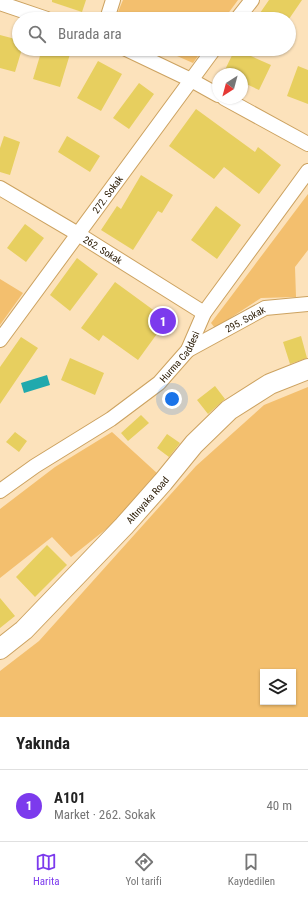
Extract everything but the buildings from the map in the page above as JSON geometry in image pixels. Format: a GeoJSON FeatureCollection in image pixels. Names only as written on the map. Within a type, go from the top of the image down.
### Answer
{"type":"FeatureCollection","features":[{"type":"Feature","properties":{"kind":"main road","name":"Altınyaka Road"},"geometry":{"type":"LineString","coordinates":[[0,649],[24,630],[124,526],[194,444],[229,410],[270,384],[308,369]]}},
{"type":"Feature","properties":{"kind":"street"},"geometry":{"type":"LineString","coordinates":[[109,12],[113,0]]}},
{"type":"Feature","properties":{"kind":"street"},"geometry":{"type":"LineString","coordinates":[[243,12],[252,0]]}},
{"type":"Feature","properties":{"kind":"street"},"geometry":{"type":"LineString","coordinates":[[0,3],[26,12]]}},
{"type":"Feature","properties":{"kind":"street"},"geometry":{"type":"LineString","coordinates":[[141,56],[212,91]]}},
{"type":"Feature","properties":{"kind":"street","name":"272. Sokak"},"geometry":{"type":"LineString","coordinates":[[0,340],[209,56]]}},
{"type":"Feature","properties":{"kind":"street"},"geometry":{"type":"LineString","coordinates":[[235,104],[308,144]]}},
{"type":"Feature","properties":{"kind":"street","name":"Hurma Caddesi"},"geometry":{"type":"LineString","coordinates":[[0,491],[35,466],[111,419],[159,383],[188,350],[204,313],[308,171]]}},
{"type":"Feature","properties":{"kind":"street","name":"262. Sokak"},"geometry":{"type":"LineString","coordinates":[[0,188],[78,234],[204,313]]}},
{"type":"Feature","properties":{"kind":"street","name":"295. Sokak"},"geometry":{"type":"LineString","coordinates":[[188,350],[265,308],[308,304]]}},
{"type":"Feature","properties":{"kind":"shaded area"},"geometry":{"type":"Polygon","coordinates":[[[123,0],[238,0],[229,12],[118,12],[123,0]]]}},
{"type":"Feature","properties":{"kind":"shaded area"},"geometry":{"type":"Polygon","coordinates":[[[177,56],[198,56],[193,63],[177,56]]]}},
{"type":"Feature","properties":{"kind":"shaded area"},"geometry":{"type":"Polygon","coordinates":[[[308,194],[308,250],[295,267],[296,297],[261,298],[215,328],[211,323],[308,194]]]}},
{"type":"Feature","properties":{"kind":"shaded area"},"geometry":{"type":"Polygon","coordinates":[[[0,279],[23,293],[0,325],[0,279]]]}},
{"type":"Feature","properties":{"kind":"shaded area"},"geometry":{"type":"Polygon","coordinates":[[[308,387],[308,717],[0,717],[0,671],[39,641],[196,466],[264,405],[308,387]]]}},
{"type":"Feature","properties":{"kind":"shaded area"},"geometry":{"type":"Polygon","coordinates":[[[112,432],[158,474],[139,503],[71,557],[52,537],[0,578],[0,509],[55,467],[112,432]]]}},
{"type":"Feature","properties":{"kind":"water"},"geometry":{"type":"Polygon","coordinates":[[[47,375],[50,385],[24,393],[21,383],[47,375]]]}},
{"type":"Feature","properties":{"kind":"place","name":"A101"},"geometry":{"type":"Point","coordinates":[163,321]}}]}
